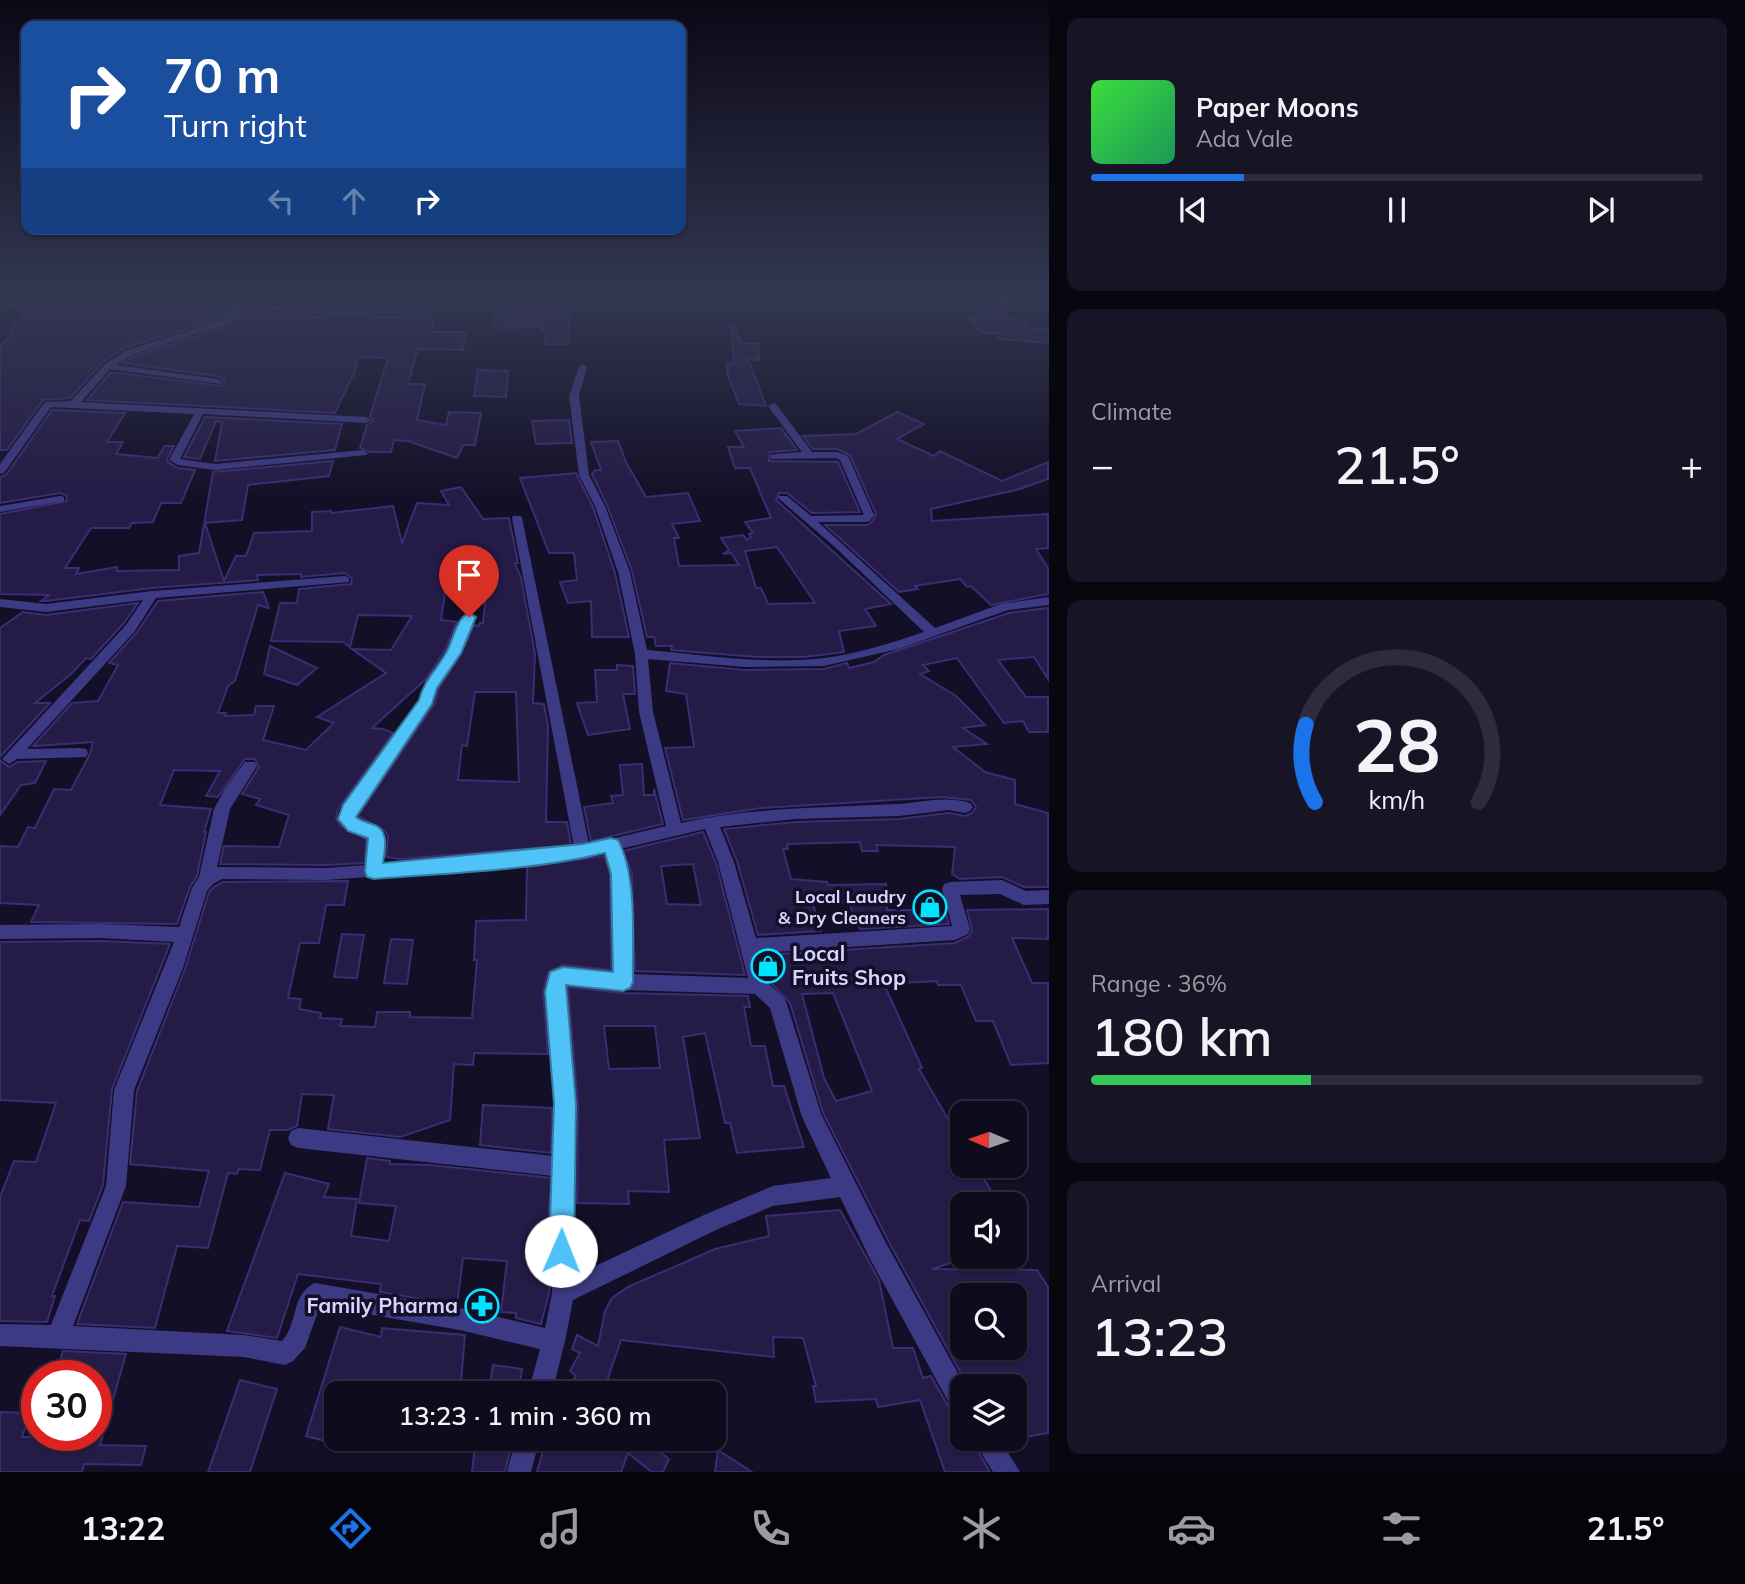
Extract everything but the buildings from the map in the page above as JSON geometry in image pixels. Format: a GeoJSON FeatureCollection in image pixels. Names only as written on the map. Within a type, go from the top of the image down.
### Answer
{"type":"FeatureCollection","features":[{"type":"Feature","properties":{"kind":"street"},"geometry":{"type":"LineString","coordinates":[[74,404],[107,366],[114,362]]}},
{"type":"Feature","properties":{"kind":"street"},"geometry":{"type":"LineString","coordinates":[[107,366],[218,382]]}},
{"type":"Feature","properties":{"kind":"street"},"geometry":{"type":"LineString","coordinates":[[583,367],[574,396],[584,475],[600,506],[624,572],[641,654],[646,712],[675,830]]}},
{"type":"Feature","properties":{"kind":"street"},"geometry":{"type":"LineString","coordinates":[[0,471],[46,406],[52,403],[286,413],[366,420]]}},
{"type":"Feature","properties":{"kind":"street"},"geometry":{"type":"LineString","coordinates":[[773,406],[809,455]]}},
{"type":"Feature","properties":{"kind":"street"},"geometry":{"type":"LineString","coordinates":[[200,411],[174,460],[178,462],[215,467],[363,453]]}},
{"type":"Feature","properties":{"kind":"street"},"geometry":{"type":"LineString","coordinates":[[775,457],[838,455],[844,458],[869,515],[866,519],[808,519]]}},
{"type":"Feature","properties":{"kind":"street"},"geometry":{"type":"LineString","coordinates":[[783,498],[933,633]]}},
{"type":"Feature","properties":{"kind":"street"},"geometry":{"type":"LineString","coordinates":[[0,509],[61,499]]}},
{"type":"Feature","properties":{"kind":"street"},"geometry":{"type":"LineString","coordinates":[[517,518],[583,852]]}},
{"type":"Feature","properties":{"kind":"street"},"geometry":{"type":"LineString","coordinates":[[0,604],[46,608],[152,595],[345,580]]}},
{"type":"Feature","properties":{"kind":"street"},"geometry":{"type":"LineString","coordinates":[[81,753],[12,756],[131,628],[152,595]]}},
{"type":"Feature","properties":{"kind":"street"},"geometry":{"type":"LineString","coordinates":[[641,654],[750,662],[807,663],[849,658],[933,633],[1015,603],[1048,601]]}},
{"type":"Feature","properties":{"kind":"street"},"geometry":{"type":"LineString","coordinates":[[374,871],[377,836],[371,830],[354,826],[347,819],[349,810],[426,701],[430,687],[453,653],[469,617]]}},
{"type":"Feature","properties":{"kind":"street"},"geometry":{"type":"LineString","coordinates":[[58,1337],[116,1186],[124,1090],[186,935],[200,888],[206,879],[222,809],[250,766]]}},
{"type":"Feature","properties":{"kind":"street"},"geometry":{"type":"LineString","coordinates":[[206,879],[220,873],[326,874],[583,852],[709,822],[796,814],[899,810],[949,804],[965,807]]}},
{"type":"Feature","properties":{"kind":"street"},"geometry":{"type":"LineString","coordinates":[[709,822],[726,862],[751,946],[759,986],[778,1004],[812,1116],[845,1186],[950,1382]]}},
{"type":"Feature","properties":{"kind":"street"},"geometry":{"type":"LineString","coordinates":[[611,845],[621,874],[623,982]]}},
{"type":"Feature","properties":{"kind":"street"},"geometry":{"type":"LineString","coordinates":[[751,946],[955,933],[962,929],[950,889],[1002,887],[1024,898],[1048,897]]}},
{"type":"Feature","properties":{"kind":"street"},"geometry":{"type":"LineString","coordinates":[[0,932],[101,931],[186,935]]}},
{"type":"Feature","properties":{"kind":"street"},"geometry":{"type":"LineString","coordinates":[[543,1381],[563,1293],[565,1104],[555,992],[557,978],[563,976],[623,982],[759,986]]}},
{"type":"Feature","properties":{"kind":"street"},"geometry":{"type":"LineString","coordinates":[[299,1138],[563,1167]]}},
{"type":"Feature","properties":{"kind":"street"},"geometry":{"type":"LineString","coordinates":[[563,1293],[711,1222],[773,1196],[845,1186]]}},
{"type":"Feature","properties":{"kind":"street"},"geometry":{"type":"LineString","coordinates":[[0,1335],[244,1346],[285,1353],[295,1346],[301,1334],[305,1306],[315,1294],[460,1319],[554,1341]]}},
{"type":"Feature","properties":{"kind":"street"},"geometry":{"type":"LineString","coordinates":[[519,1472],[525,1451]]}},
{"type":"Feature","properties":{"kind":"street"},"geometry":{"type":"LineString","coordinates":[[993,1451],[1008,1472]]}},
{"type":"Feature","properties":{"kind":"place","name":"Local Laudry & Dry Cleaners"},"geometry":{"type":"Point","coordinates":[930,907]}},
{"type":"Feature","properties":{"kind":"place","name":"Local Fruits Shop"},"geometry":{"type":"Point","coordinates":[768,966]}},
{"type":"Feature","properties":{"kind":"place","name":"Family Pharma"},"geometry":{"type":"Point","coordinates":[482,1306]}},
{"type":"Feature","properties":{"kind":"route"},"geometry":{"type":"LineString","coordinates":[[469,617],[453,653],[430,687],[426,701],[349,810],[347,819],[354,826],[371,830],[377,836],[374,871],[583,852],[611,845],[621,874],[623,982],[563,976],[557,978],[555,992],[565,1104],[561,1251]]}}]}
